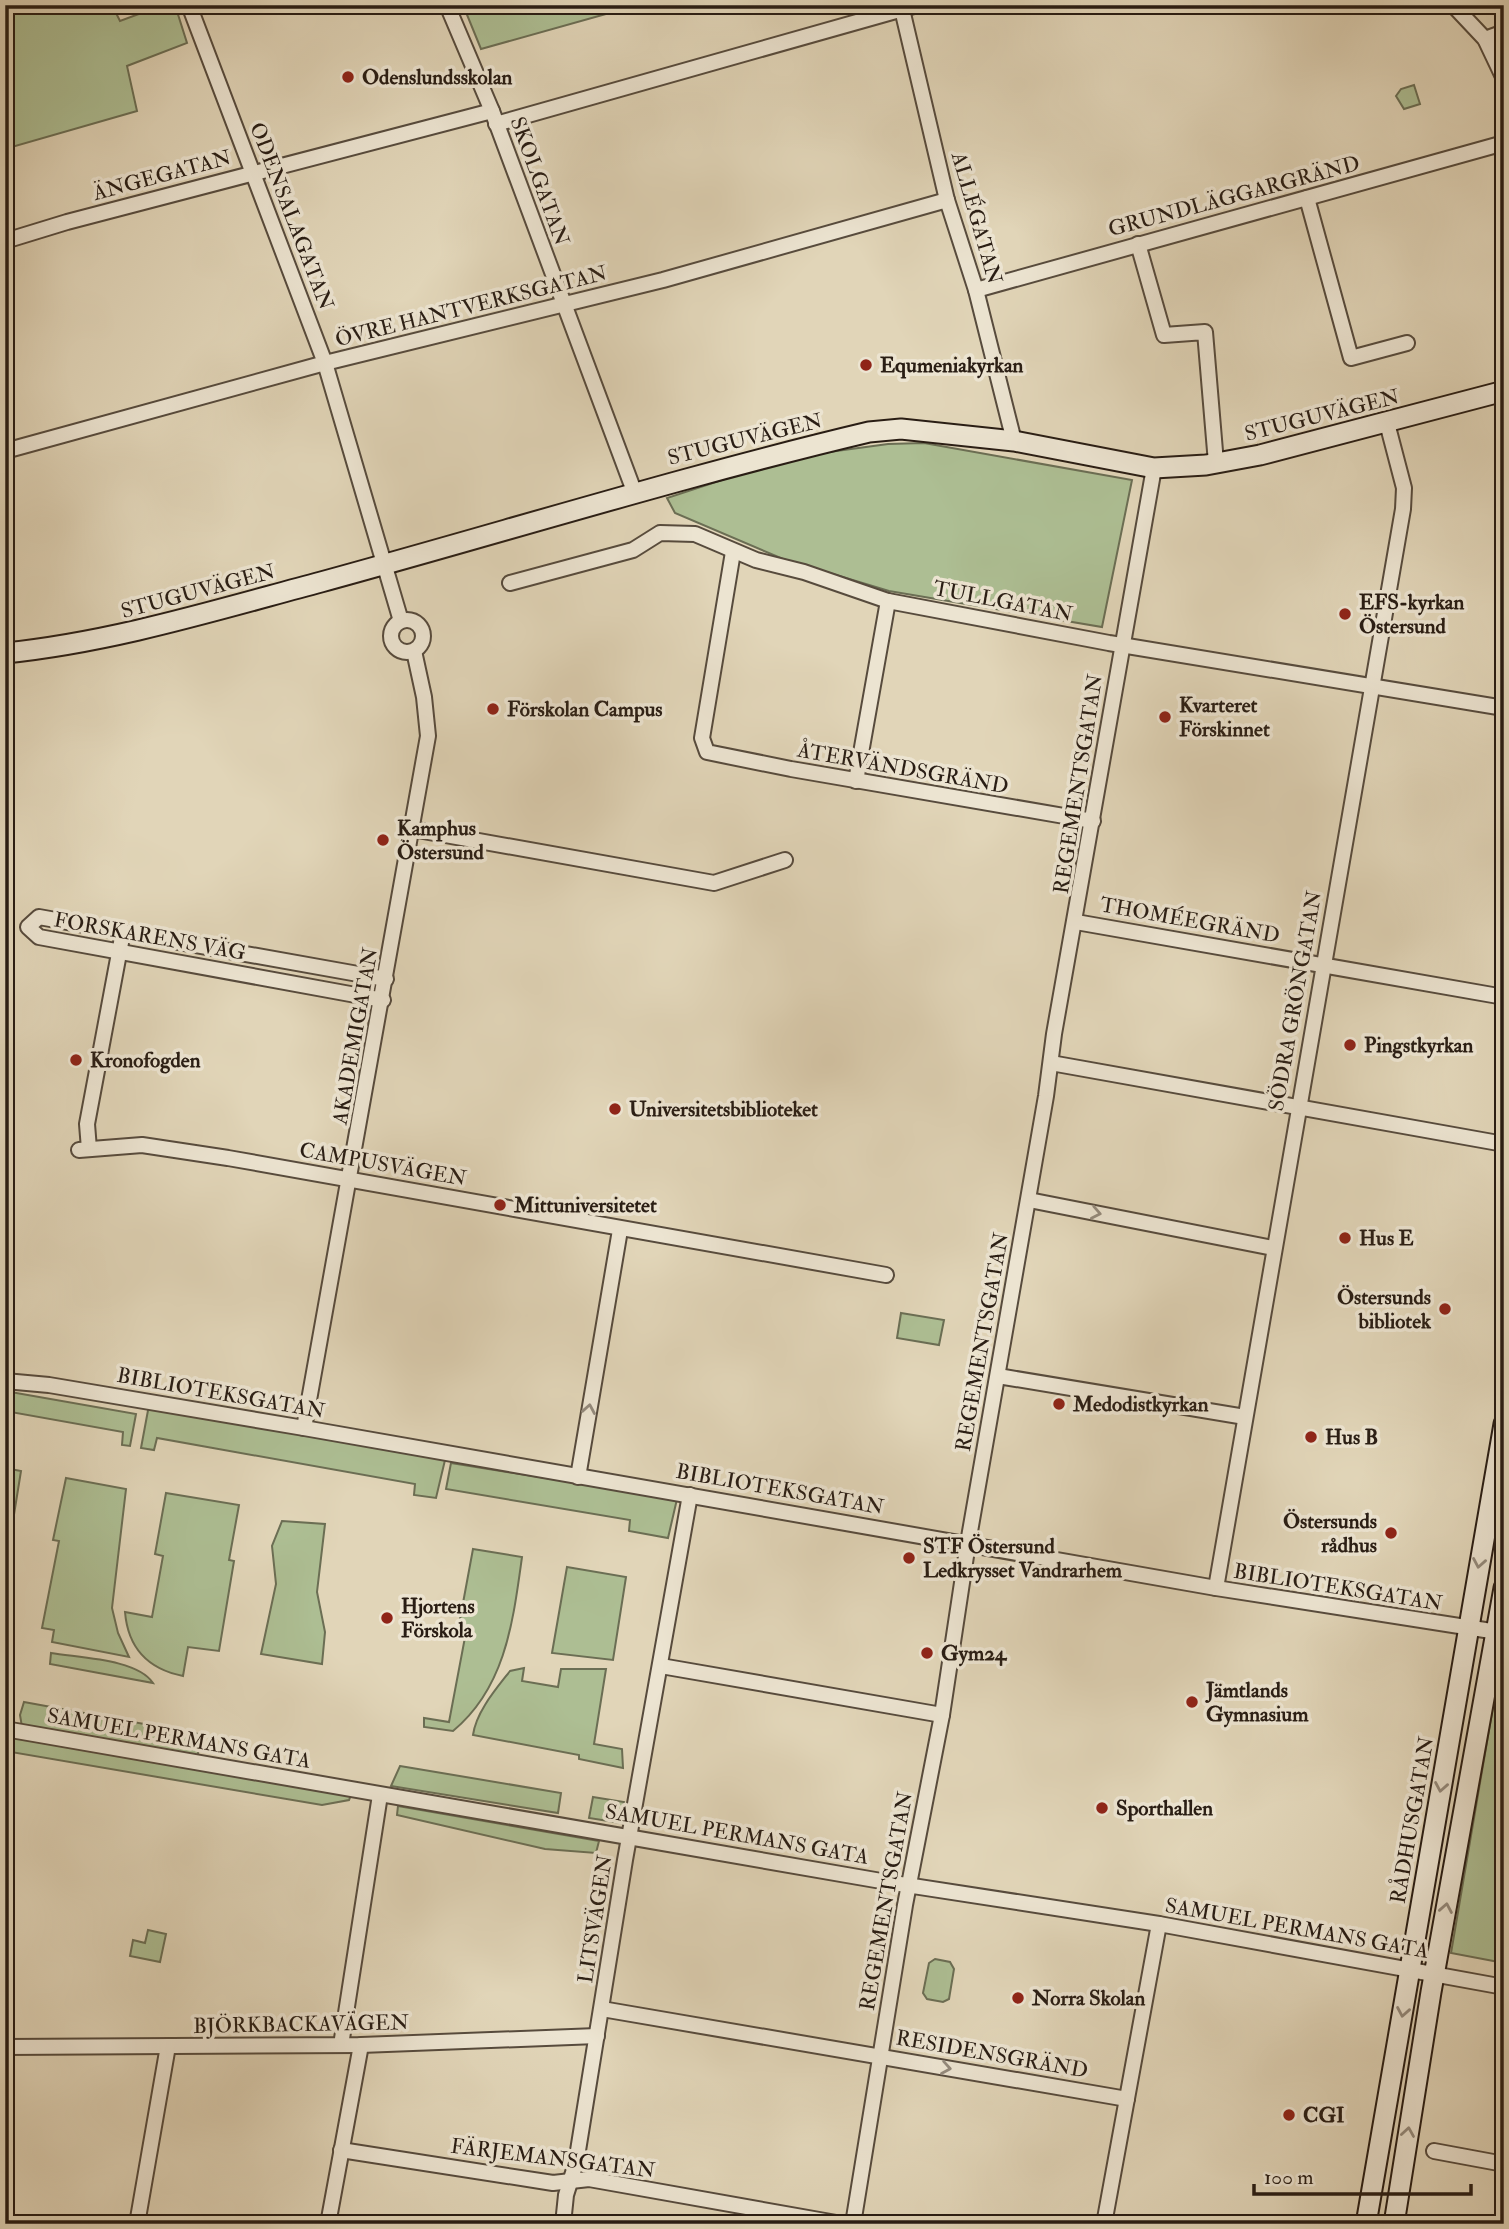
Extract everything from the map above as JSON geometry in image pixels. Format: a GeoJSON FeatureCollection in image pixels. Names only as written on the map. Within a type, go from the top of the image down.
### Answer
{"type":"FeatureCollection","features":[{"type":"Feature","properties":{"kind":"main road","name":"STUGUVÄGEN"},"geometry":{"type":"LineString","coordinates":[[5,653],[117,636],[384,565],[634,491],[869,432],[901,429],[1014,441],[1154,468],[1216,463],[1260,455],[1504,391]]}},
{"type":"Feature","properties":{"kind":"main road","name":"RÅDHUSGATAN"},"geometry":{"type":"LineString","coordinates":[[1366,2224],[1504,1424]]}},
{"type":"Feature","properties":{"kind":"main road"},"geometry":{"type":"LineString","coordinates":[[1394,2224],[1434,1975],[1499,1633],[1504,1588]]}},
{"type":"Feature","properties":{"kind":"street","name":"ODENSALAGATAN"},"geometry":{"type":"LineString","coordinates":[[189,5],[325,363],[401,621]]}},
{"type":"Feature","properties":{"kind":"street","name":"SKOLGATAN"},"geometry":{"type":"LineString","coordinates":[[447,5],[494,118],[634,491]]}},
{"type":"Feature","properties":{"kind":"street","name":"ÄNGEGATAN"},"geometry":{"type":"LineString","coordinates":[[5,241],[254,173],[494,118],[917,5]]}},
{"type":"Feature","properties":{"kind":"street"},"geometry":{"type":"LineString","coordinates":[[1453,5],[1485,39],[1504,79]]}},
{"type":"Feature","properties":{"kind":"street","name":"ALLÉGATAN"},"geometry":{"type":"LineString","coordinates":[[902,7],[947,200],[976,290],[1014,441]]}},
{"type":"Feature","properties":{"kind":"street"},"geometry":{"type":"LineString","coordinates":[[1485,39],[1504,32]]}},
{"type":"Feature","properties":{"kind":"street","name":"GRUNDLÄGGARGRÄND"},"geometry":{"type":"LineString","coordinates":[[976,290],[1504,143]]}},
{"type":"Feature","properties":{"kind":"street"},"geometry":{"type":"LineString","coordinates":[[1307,198],[1351,358],[1407,343]]}},
{"type":"Feature","properties":{"kind":"street","name":"ÖVRE HANTVERKSGATAN"},"geometry":{"type":"LineString","coordinates":[[5,451],[325,363],[483,327],[663,280],[947,200]]}},
{"type":"Feature","properties":{"kind":"street"},"geometry":{"type":"LineString","coordinates":[[1139,244],[1164,335],[1205,332],[1216,463]]}},
{"type":"Feature","properties":{"kind":"street","name":"SÖDRA GRÖNGATAN"},"geometry":{"type":"LineString","coordinates":[[1216,1588],[1297,1108],[1403,509],[1404,488],[1387,423]]}},
{"type":"Feature","properties":{"kind":"street","name":"REGEMENTSGATAN"},"geometry":{"type":"LineString","coordinates":[[853,2224],[879,2056],[942,1715],[968,1543],[1154,468]]}},
{"type":"Feature","properties":{"kind":"street","name":"TULLGATAN"},"geometry":{"type":"LineString","coordinates":[[510,583],[633,550],[660,533],[695,534],[733,552],[888,601],[1123,645],[1504,708]]}},
{"type":"Feature","properties":{"kind":"street","name":"ÅTERVÄNDSGRÄND"},"geometry":{"type":"LineString","coordinates":[[733,552],[702,738],[707,752],[856,781],[1093,821]]}},
{"type":"Feature","properties":{"kind":"street"},"geometry":{"type":"LineString","coordinates":[[856,781],[888,601]]}},
{"type":"Feature","properties":{"kind":"street"},"geometry":{"type":"LineString","coordinates":[[401,621],[412,621],[423,632],[422,643],[414,651],[399,650],[392,642],[391,632],[401,621]]}},
{"type":"Feature","properties":{"kind":"street","name":"AKADEMIGATAN"},"geometry":{"type":"LineString","coordinates":[[304,1428],[351,1179],[428,736],[424,697],[414,651]]}},
{"type":"Feature","properties":{"kind":"street"},"geometry":{"type":"LineString","coordinates":[[412,829],[714,883],[785,860]]}},
{"type":"Feature","properties":{"kind":"street","name":"FORSKARENS VÄG"},"geometry":{"type":"LineString","coordinates":[[383,1000],[40,937],[28,927],[39,917],[386,979]]}},
{"type":"Feature","properties":{"kind":"street","name":"THOMÉEGRÄND"},"geometry":{"type":"LineString","coordinates":[[1076,922],[1504,998]]}},
{"type":"Feature","properties":{"kind":"street"},"geometry":{"type":"LineString","coordinates":[[120,952],[123,932]]}},
{"type":"Feature","properties":{"kind":"street","name":"CAMPUSVÄGEN"},"geometry":{"type":"LineString","coordinates":[[120,952],[84,1150],[142,1145],[351,1179],[620,1230],[886,1275]]}},
{"type":"Feature","properties":{"kind":"street"},"geometry":{"type":"LineString","coordinates":[[296,984],[300,964]]}},
{"type":"Feature","properties":{"kind":"street"},"geometry":{"type":"LineString","coordinates":[[1051,1063],[1504,1144]]}},
{"type":"Feature","properties":{"kind":"street"},"geometry":{"type":"LineString","coordinates":[[1029,1200],[1273,1248]]}},
{"type":"Feature","properties":{"kind":"street"},"geometry":{"type":"LineString","coordinates":[[578,1477],[620,1230]]}},
{"type":"Feature","properties":{"kind":"street","name":"BIBLIOTEKSGATAN"},"geometry":{"type":"LineString","coordinates":[[5,1372],[49,1385]]}},
{"type":"Feature","properties":{"kind":"street"},"geometry":{"type":"LineString","coordinates":[[998,1376],[1245,1417]]}},
{"type":"Feature","properties":{"kind":"street","name":"BIBLIOTEKSGATAN"},"geometry":{"type":"LineString","coordinates":[[5,1381],[49,1385],[304,1428],[1216,1588],[1499,1633]]}},
{"type":"Feature","properties":{"kind":"street","name":"LITSVÄGEN"},"geometry":{"type":"LineString","coordinates":[[563,2224],[690,1495]]}},
{"type":"Feature","properties":{"kind":"street"},"geometry":{"type":"LineString","coordinates":[[661,1665],[942,1715]]}},
{"type":"Feature","properties":{"kind":"street","name":"SAMUEL PERMANS GATA"},"geometry":{"type":"LineString","coordinates":[[5,1729],[909,1885],[1159,1924],[1504,1987]]}},
{"type":"Feature","properties":{"kind":"street"},"geometry":{"type":"LineString","coordinates":[[341,2045],[380,1795]]}},
{"type":"Feature","properties":{"kind":"street"},"geometry":{"type":"LineString","coordinates":[[1104,2224],[1159,1924]]}},
{"type":"Feature","properties":{"kind":"street","name":"RESIDENSGRÄND"},"geometry":{"type":"LineString","coordinates":[[602,2009],[1127,2099]]}},
{"type":"Feature","properties":{"kind":"street","name":"BJÖRKBACKAVÄGEN"},"geometry":{"type":"LineString","coordinates":[[5,2048],[361,2045],[597,2036]]}},
{"type":"Feature","properties":{"kind":"street"},"geometry":{"type":"LineString","coordinates":[[328,2224],[361,2045]]}},
{"type":"Feature","properties":{"kind":"street"},"geometry":{"type":"LineString","coordinates":[[137,2224],[168,2046]]}},
{"type":"Feature","properties":{"kind":"street","name":"FÄRJEMANSGATAN"},"geometry":{"type":"LineString","coordinates":[[341,2150],[553,2183],[589,2179],[842,2224]]}},
{"type":"Feature","properties":{"kind":"street"},"geometry":{"type":"LineString","coordinates":[[1434,2151],[1504,2164]]}},
{"type":"Feature","properties":{"kind":"green space"},"geometry":{"type":"Polygon","coordinates":[[[5,5],[112,5],[120,21],[163,5],[175,5],[187,43],[127,66],[137,111],[5,149],[5,5]]]}},
{"type":"Feature","properties":{"kind":"green space"},"geometry":{"type":"Polygon","coordinates":[[[463,5],[638,5],[481,49],[463,5]]]}},
{"type":"Feature","properties":{"kind":"green space"},"geometry":{"type":"Polygon","coordinates":[[[1414,85],[1420,104],[1404,109],[1396,96],[1401,89],[1414,85]]]}},
{"type":"Feature","properties":{"kind":"green space"},"geometry":{"type":"Polygon","coordinates":[[[924,443],[1132,480],[1102,627],[889,591],[783,559],[675,513],[667,498],[792,457],[888,444],[924,443]]]}},
{"type":"Feature","properties":{"kind":"green space"},"geometry":{"type":"Polygon","coordinates":[[[901,1313],[944,1320],[939,1345],[897,1338],[901,1313]]]}},
{"type":"Feature","properties":{"kind":"green space"},"geometry":{"type":"Polygon","coordinates":[[[5,1391],[136,1414],[130,1446],[122,1445],[123,1432],[5,1411],[5,1391]]]}},
{"type":"Feature","properties":{"kind":"green space"},"geometry":{"type":"Polygon","coordinates":[[[149,1405],[445,1460],[436,1498],[414,1495],[415,1484],[157,1438],[154,1450],[141,1448],[149,1405]]]}},
{"type":"Feature","properties":{"kind":"green space"},"geometry":{"type":"Polygon","coordinates":[[[451,1463],[677,1499],[668,1538],[629,1531],[630,1520],[446,1489],[451,1463]]]}},
{"type":"Feature","properties":{"kind":"green space"},"geometry":{"type":"Polygon","coordinates":[[[5,1468],[21,1471],[12,1527],[5,1612],[5,1468]]]}},
{"type":"Feature","properties":{"kind":"green space"},"geometry":{"type":"Polygon","coordinates":[[[66,1478],[126,1489],[112,1608],[118,1633],[129,1657],[52,1642],[54,1630],[42,1628],[59,1541],[53,1540],[66,1478]]]}},
{"type":"Feature","properties":{"kind":"green space"},"geometry":{"type":"Polygon","coordinates":[[[166,1493],[239,1505],[229,1560],[234,1561],[219,1651],[188,1647],[183,1676],[160,1668],[142,1655],[130,1636],[125,1612],[152,1617],[163,1556],[155,1554],[166,1493]]]}},
{"type":"Feature","properties":{"kind":"green space"},"geometry":{"type":"Polygon","coordinates":[[[282,1521],[325,1524],[317,1592],[325,1632],[322,1664],[261,1654],[276,1584],[272,1546],[282,1521]]]}},
{"type":"Feature","properties":{"kind":"green space"},"geometry":{"type":"Polygon","coordinates":[[[473,1549],[522,1557],[504,1652],[485,1694],[471,1714],[453,1731],[424,1727],[424,1718],[449,1722],[466,1632],[458,1630],[473,1549]]]}},
{"type":"Feature","properties":{"kind":"green space"},"geometry":{"type":"Polygon","coordinates":[[[567,1567],[626,1577],[613,1660],[552,1653],[567,1567]]]}},
{"type":"Feature","properties":{"kind":"green space"},"geometry":{"type":"Polygon","coordinates":[[[51,1653],[121,1664],[145,1675],[153,1683],[50,1664],[51,1653]]]}},
{"type":"Feature","properties":{"kind":"green space"},"geometry":{"type":"Polygon","coordinates":[[[524,1668],[522,1681],[558,1687],[561,1669],[606,1669],[594,1744],[622,1749],[623,1768],[579,1759],[579,1755],[473,1735],[482,1709],[499,1685],[510,1671],[524,1668]]]}},
{"type":"Feature","properties":{"kind":"green space"},"geometry":{"type":"Polygon","coordinates":[[[1496,1689],[1504,1690],[1504,1963],[1451,1953],[1496,1689]]]}},
{"type":"Feature","properties":{"kind":"green space"},"geometry":{"type":"Polygon","coordinates":[[[24,1702],[199,1734],[198,1756],[22,1727],[20,1715],[24,1702]]]}},
{"type":"Feature","properties":{"kind":"green space"},"geometry":{"type":"Polygon","coordinates":[[[5,1735],[351,1795],[349,1800],[322,1805],[5,1751],[5,1735]]]}},
{"type":"Feature","properties":{"kind":"green space"},"geometry":{"type":"Polygon","coordinates":[[[400,1766],[561,1793],[558,1813],[391,1786],[400,1766]]]}},
{"type":"Feature","properties":{"kind":"green space"},"geometry":{"type":"Polygon","coordinates":[[[593,1797],[624,1802],[621,1823],[589,1818],[593,1797]]]}},
{"type":"Feature","properties":{"kind":"green space"},"geometry":{"type":"Polygon","coordinates":[[[398,1806],[599,1841],[596,1853],[545,1849],[397,1815],[398,1806]]]}},
{"type":"Feature","properties":{"kind":"green space"},"geometry":{"type":"Polygon","coordinates":[[[148,1930],[166,1934],[160,1962],[130,1956],[133,1940],[145,1943],[148,1930]]]}},
{"type":"Feature","properties":{"kind":"green space"},"geometry":{"type":"Polygon","coordinates":[[[935,1959],[950,1962],[954,1969],[949,1999],[943,2002],[927,1999],[923,1993],[929,1963],[935,1959]]]}},
{"type":"Feature","properties":{"kind":"place","name":"Odenslundsskolan"},"geometry":{"type":"Point","coordinates":[348,77]}},
{"type":"Feature","properties":{"kind":"place","name":"Equmeniakyrkan"},"geometry":{"type":"Point","coordinates":[866,365]}},
{"type":"Feature","properties":{"kind":"place","name":"EFS-kyrkan Östersund"},"geometry":{"type":"Point","coordinates":[1345,614]}},
{"type":"Feature","properties":{"kind":"place","name":"Förskolan Campus"},"geometry":{"type":"Point","coordinates":[493,709]}},
{"type":"Feature","properties":{"kind":"place","name":"Kvarteret Förskinnet"},"geometry":{"type":"Point","coordinates":[1165,717]}},
{"type":"Feature","properties":{"kind":"place","name":"Kamphus Östersund"},"geometry":{"type":"Point","coordinates":[383,840]}},
{"type":"Feature","properties":{"kind":"place","name":"Pingstkyrkan"},"geometry":{"type":"Point","coordinates":[1350,1045]}},
{"type":"Feature","properties":{"kind":"place","name":"Kronofogden"},"geometry":{"type":"Point","coordinates":[76,1060]}},
{"type":"Feature","properties":{"kind":"place","name":"Universitetsbiblioteket"},"geometry":{"type":"Point","coordinates":[615,1109]}},
{"type":"Feature","properties":{"kind":"place","name":"Mittuniversitetet"},"geometry":{"type":"Point","coordinates":[500,1205]}},
{"type":"Feature","properties":{"kind":"place","name":"Hus E"},"geometry":{"type":"Point","coordinates":[1345,1238]}},
{"type":"Feature","properties":{"kind":"place","name":"Östersunds bibliotek"},"geometry":{"type":"Point","coordinates":[1445,1309]}},
{"type":"Feature","properties":{"kind":"place","name":"Medodistkyrkan"},"geometry":{"type":"Point","coordinates":[1059,1404]}},
{"type":"Feature","properties":{"kind":"place","name":"Hus B"},"geometry":{"type":"Point","coordinates":[1311,1437]}},
{"type":"Feature","properties":{"kind":"place","name":"Östersunds rådhus"},"geometry":{"type":"Point","coordinates":[1391,1533]}},
{"type":"Feature","properties":{"kind":"place","name":"STF Östersund Ledkrysset Vandrarhem"},"geometry":{"type":"Point","coordinates":[909,1558]}},
{"type":"Feature","properties":{"kind":"place","name":"Hjortens Förskola"},"geometry":{"type":"Point","coordinates":[387,1618]}},
{"type":"Feature","properties":{"kind":"place","name":"Gym24"},"geometry":{"type":"Point","coordinates":[927,1653]}},
{"type":"Feature","properties":{"kind":"place","name":"Jämtlands Gymnasium"},"geometry":{"type":"Point","coordinates":[1192,1702]}},
{"type":"Feature","properties":{"kind":"place","name":"Sporthallen"},"geometry":{"type":"Point","coordinates":[1102,1808]}},
{"type":"Feature","properties":{"kind":"place","name":"Norra Skolan"},"geometry":{"type":"Point","coordinates":[1018,1998]}},
{"type":"Feature","properties":{"kind":"place","name":"CGI"},"geometry":{"type":"Point","coordinates":[1289,2115]}}]}
